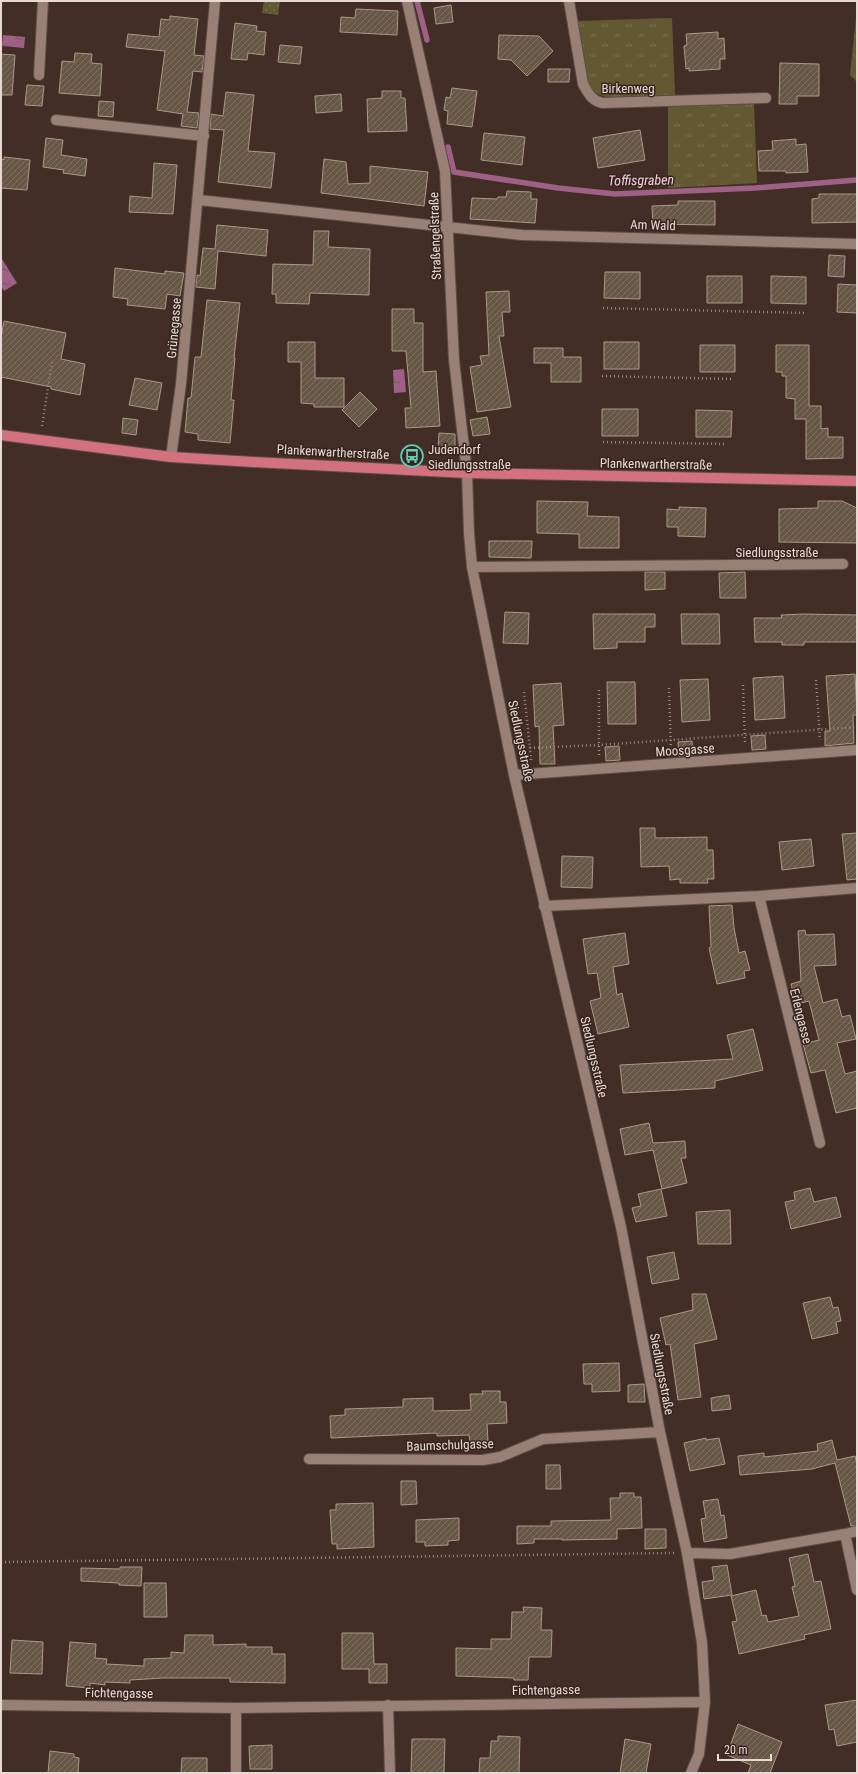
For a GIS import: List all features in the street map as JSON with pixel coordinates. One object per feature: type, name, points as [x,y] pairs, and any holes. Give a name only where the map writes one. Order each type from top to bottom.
[{"type":"main road","name":"Plankenwartherstraße","points":[[1,435],[171,457],[467,473],[857,481]]},
{"type":"street","points":[[39,75],[44,1]]},
{"type":"street","name":"Grünegasse","points":[[171,457],[181,384],[199,200],[215,1]]},
{"type":"street","name":"Straßengelstraße","points":[[407,1],[445,171],[449,228],[448,261],[454,360],[467,473]]},
{"type":"street","name":"Birkenweg","points":[[569,1],[583,84],[589,96],[596,102],[766,98]]},
{"type":"street","points":[[56,120],[204,136]]},
{"type":"street","points":[[199,200],[449,228]]},
{"type":"street","name":"Am Wald","points":[[449,228],[530,235],[857,244]]},
{"type":"street","name":"Siedlungsstraße","points":[[467,473],[472,567],[514,775],[621,1227],[660,1432],[687,1553],[702,1643],[705,1702],[699,1754],[691,1773]]},
{"type":"street","name":"Siedlungsstraße","points":[[472,567],[842,564]]},
{"type":"street","name":"Moosgasse","points":[[514,775],[857,750]]},
{"type":"street","points":[[544,906],[759,896],[857,888]]},
{"type":"street","name":"Erlengasse","points":[[759,896],[820,1143]]},
{"type":"street","name":"Baumschulgasse","points":[[309,1459],[483,1460],[500,1457],[543,1439],[660,1432]]},
{"type":"street","points":[[687,1553],[730,1554],[857,1531]]},
{"type":"street","points":[[845,1534],[857,1590]]},
{"type":"street","name":"Fichtengasse","points":[[1,1705],[236,1708],[705,1702]]},
{"type":"street","points":[[388,1705],[390,1773]]},
{"type":"street","points":[[236,1708],[236,1773]]},
{"type":"path","points":[[603,308],[806,312]]},
{"type":"path","points":[[40,440],[52,362]]},
{"type":"path","points":[[602,376],[732,379]]},
{"type":"path","points":[[603,442],[726,444]]},
{"type":"path","points":[[816,680],[821,753]]},
{"type":"path","points":[[743,685],[745,759]]},
{"type":"path","points":[[669,688],[672,764]]},
{"type":"path","points":[[599,690],[599,769]]},
{"type":"path","points":[[524,692],[532,774]]},
{"type":"path","points":[[530,748],[599,745],[857,727]]},
{"type":"path","points":[[1,1562],[687,1553]]},
{"type":"green space","points":[[264,1],[280,1],[278,15],[262,13]]},
{"type":"green space","points":[[857,8],[857,82],[850,75]]},
{"type":"green space","points":[[672,18],[675,95],[611,99],[595,93],[588,83],[577,21]]},
{"type":"green space","points":[[754,103],[757,183],[668,188],[668,106]]},
{"type":"water","points":[[3,35],[25,37],[24,48],[2,46]]},
{"type":"water","points":[[2,259],[17,283],[4,291],[1,286]]},
{"type":"water","points":[[404,369],[406,392],[394,393],[393,370]]},
{"type":"building","points":[[451,5],[453,22],[436,24],[434,8]]},
{"type":"building","points":[[356,9],[398,11],[397,35],[340,32],[341,17],[355,18]]},
{"type":"building","points":[[170,16],[198,19],[194,55],[204,56],[202,72],[193,71],[187,112],[199,113],[197,128],[181,126],[183,114],[157,110],[165,51],[126,47],[128,34],[159,37],[161,19],[170,20]]},
{"type":"building","points":[[235,23],[257,26],[256,31],[266,32],[264,55],[248,53],[247,60],[231,59]]},
{"type":"building","points":[[718,32],[718,39],[724,38],[725,59],[720,59],[720,69],[689,71],[689,68],[686,69],[684,46],[687,45],[686,34]]},
{"type":"building","points":[[499,35],[539,36],[553,51],[527,76],[511,60],[498,59]]},
{"type":"building","points":[[280,45],[302,47],[300,64],[278,62]]},
{"type":"building","points":[[75,53],[92,54],[91,63],[102,64],[100,96],[59,93],[62,61],[74,62]]},
{"type":"building","points":[[1,54],[15,55],[12,95],[1,95]]},
{"type":"building","points":[[780,63],[819,64],[819,96],[797,96],[797,104],[779,104]]},
{"type":"building","points":[[548,69],[570,69],[569,82],[548,82]]},
{"type":"building","points":[[27,85],[44,86],[42,106],[25,105]]},
{"type":"building","points":[[452,88],[477,91],[472,127],[447,124],[448,111],[444,110],[446,97],[450,98]]},
{"type":"building","points":[[382,91],[401,91],[401,98],[405,98],[407,131],[368,132],[367,99],[382,98]]},
{"type":"building","points":[[226,92],[254,95],[248,151],[275,153],[271,188],[218,182],[224,130],[210,129],[211,114],[223,116]]},
{"type":"building","points":[[341,94],[342,111],[316,113],[315,96]]},
{"type":"building","points":[[99,101],[114,102],[113,117],[98,116]]},
{"type":"building","points":[[640,130],[645,160],[598,168],[593,138]]},
{"type":"building","points":[[484,133],[525,137],[522,165],[481,160]]},
{"type":"building","points":[[46,138],[63,140],[61,155],[87,159],[85,176],[63,173],[64,170],[43,167]]},
{"type":"building","points":[[796,139],[796,145],[806,144],[808,172],[786,173],[786,171],[759,171],[758,151],[773,150],[772,141]]},
{"type":"building","points":[[4,157],[30,160],[27,190],[1,188],[1,159],[4,160]]},
{"type":"building","points":[[324,159],[346,162],[348,184],[370,183],[370,166],[428,172],[424,206],[321,193]]},
{"type":"building","points":[[154,163],[177,165],[173,214],[129,212],[130,196],[152,198]]},
{"type":"building","points":[[507,191],[531,192],[531,199],[537,199],[535,223],[470,219],[472,198],[497,199],[498,197],[506,197]]},
{"type":"building","points":[[819,194],[857,194],[857,222],[812,223],[812,199],[819,198]]},
{"type":"building","points":[[678,201],[715,201],[715,225],[653,224],[652,206],[678,205]]},
{"type":"building","points":[[217,225],[268,230],[266,256],[218,251],[215,289],[196,287],[197,275],[200,276],[203,248],[215,249]]},
{"type":"building","points":[[314,231],[329,231],[328,247],[370,249],[369,295],[310,293],[309,304],[276,303],[276,294],[272,294],[273,264],[313,265]]},
{"type":"building","points":[[829,255],[845,256],[844,277],[828,276]]},
{"type":"building","points":[[115,268],[165,274],[165,271],[184,273],[180,296],[167,294],[165,309],[127,305],[128,299],[113,297]]},
{"type":"building","points":[[605,272],[640,272],[640,299],[604,298]]},
{"type":"building","points":[[707,276],[742,276],[742,303],[707,303]]},
{"type":"building","points":[[771,276],[806,277],[806,304],[771,303]]},
{"type":"building","points":[[838,284],[857,285],[857,313],[837,312]]},
{"type":"building","points":[[509,291],[510,312],[502,312],[504,336],[499,336],[511,407],[477,412],[470,367],[482,365],[480,356],[489,355],[486,292]]},
{"type":"building","points":[[207,300],[240,303],[231,400],[234,400],[230,443],[198,440],[198,434],[185,432],[188,398],[191,398],[195,357],[201,357]]},
{"type":"building","points":[[392,309],[414,309],[414,323],[423,323],[423,372],[436,371],[440,426],[406,428],[405,408],[411,408],[406,351],[392,351]]},
{"type":"building","points":[[4,321],[66,333],[61,359],[85,364],[80,395],[51,389],[51,387],[1,377],[1,337]]},
{"type":"building","points":[[288,342],[315,342],[315,378],[344,378],[344,407],[314,407],[314,404],[301,403],[301,362],[288,362]]},
{"type":"building","points":[[604,342],[639,342],[639,369],[604,369]]},
{"type":"building","points":[[700,345],[735,345],[735,372],[700,372]]},
{"type":"building","points":[[776,345],[809,345],[809,406],[821,406],[821,429],[828,428],[828,437],[843,437],[843,458],[806,459],[806,419],[795,419],[795,399],[786,398],[786,376],[782,376],[782,372],[776,372]]},
{"type":"building","points":[[534,348],[563,348],[563,357],[581,357],[581,382],[551,382],[551,363],[534,363]]},
{"type":"building","points":[[135,378],[162,383],[157,410],[129,405]]},
{"type":"building","points":[[360,392],[377,409],[359,427],[342,410]]},
{"type":"building","points":[[602,409],[638,409],[638,436],[602,436]]},
{"type":"building","points":[[696,410],[732,411],[731,437],[696,437]]},
{"type":"building","points":[[487,417],[490,434],[473,436],[470,420]]},
{"type":"building","points":[[123,418],[138,420],[136,435],[122,433]]},
{"type":"building","points":[[439,433],[455,434],[455,451],[438,450]]},
{"type":"building","points":[[537,501],[588,502],[587,516],[619,517],[619,548],[579,548],[579,534],[537,533]]},
{"type":"building","points":[[818,501],[842,501],[857,508],[857,543],[779,542],[779,509],[818,508]]},
{"type":"building","points":[[679,507],[706,508],[705,537],[678,536],[678,527],[667,527],[667,509],[679,510]]},
{"type":"building","points":[[489,541],[532,541],[531,558],[489,557]]},
{"type":"building","points":[[645,572],[665,572],[665,589],[645,590]]},
{"type":"building","points":[[745,572],[746,598],[720,598],[719,573]]},
{"type":"building","points":[[505,612],[529,613],[528,644],[503,643]]},
{"type":"building","points":[[593,614],[655,614],[655,627],[645,627],[645,642],[617,642],[617,648],[594,649]]},
{"type":"building","points":[[681,614],[719,614],[720,644],[682,644]]},
{"type":"building","points":[[781,615],[857,615],[857,642],[804,642],[804,645],[782,645],[782,642],[755,642],[754,618],[782,618]]},
{"type":"building","points":[[855,674],[857,715],[853,715],[854,743],[825,746],[825,731],[830,731],[826,676]]},
{"type":"building","points":[[783,676],[785,718],[755,720],[753,678]]},
{"type":"building","points":[[708,679],[710,720],[682,722],[680,680]]},
{"type":"building","points":[[607,682],[635,682],[636,724],[608,724]]},
{"type":"building","points":[[561,683],[564,725],[553,726],[555,764],[540,764],[539,726],[535,727],[533,685]]},
{"type":"building","points":[[765,735],[766,749],[752,750],[751,736]]},
{"type":"building","points":[[692,741],[693,755],[679,756],[678,742]]},
{"type":"building","points":[[619,746],[620,760],[606,761],[605,747]]},
{"type":"building","points":[[640,828],[655,828],[655,837],[657,838],[707,837],[707,850],[713,850],[714,879],[707,879],[708,883],[680,883],[680,879],[670,880],[669,866],[641,867]]},
{"type":"building","points":[[857,833],[857,879],[847,880],[842,834]]},
{"type":"building","points":[[811,839],[814,866],[782,870],[779,842]]},
{"type":"building","points":[[562,856],[593,857],[592,888],[561,887]]},
{"type":"building","points":[[732,905],[734,928],[739,953],[745,951],[750,970],[744,971],[745,978],[717,984],[709,948],[711,947],[709,906]]},
{"type":"building","points":[[805,930],[806,935],[834,934],[836,965],[814,966],[823,1003],[837,999],[842,1017],[850,1015],[856,1039],[837,1043],[845,1074],[857,1071],[857,1108],[836,1113],[825,1070],[811,1073],[803,1044],[819,1040],[809,1001],[796,1004],[791,984],[801,981],[798,931]]},
{"type":"building","points":[[625,933],[629,964],[613,967],[617,995],[622,993],[629,1027],[598,1034],[590,1001],[601,998],[597,973],[588,974],[583,939]]},
{"type":"building","points":[[753,1029],[763,1070],[715,1081],[715,1088],[623,1093],[620,1065],[733,1059],[727,1035]]},
{"type":"building","points":[[649,1123],[653,1143],[685,1141],[686,1158],[681,1158],[687,1183],[662,1189],[653,1150],[625,1155],[620,1129]]},
{"type":"building","points":[[810,1188],[814,1202],[836,1197],[841,1217],[791,1229],[785,1202],[795,1200],[794,1192]]},
{"type":"building","points":[[661,1189],[667,1216],[636,1222],[632,1208],[641,1206],[638,1194]]},
{"type":"building","points":[[730,1210],[731,1244],[698,1244],[696,1212]]},
{"type":"building","points":[[674,1252],[679,1279],[652,1284],[647,1257]]},
{"type":"building","points":[[692,1294],[706,1294],[717,1339],[694,1344],[701,1397],[678,1400],[670,1344],[666,1345],[660,1318],[693,1310]]},
{"type":"building","points":[[830,1297],[833,1308],[838,1307],[841,1321],[836,1322],[838,1333],[812,1339],[803,1303]]},
{"type":"building","points":[[619,1363],[620,1391],[592,1392],[592,1384],[584,1384],[583,1364]]},
{"type":"building","points":[[644,1384],[645,1402],[628,1402],[628,1385]]},
{"type":"building","points":[[482,1391],[500,1391],[500,1402],[506,1402],[507,1423],[487,1424],[488,1441],[470,1442],[469,1435],[437,1436],[437,1433],[331,1438],[330,1416],[345,1415],[345,1409],[403,1407],[403,1399],[433,1398],[433,1411],[471,1410],[470,1394],[483,1394]]},
{"type":"building","points":[[729,1395],[731,1409],[712,1411],[711,1398]]},
{"type":"building","points":[[706,1438],[706,1440],[719,1438],[725,1464],[690,1471],[684,1443]]},
{"type":"building","points":[[832,1440],[837,1460],[855,1456],[857,1464],[857,1525],[851,1526],[835,1463],[812,1469],[740,1475],[738,1456],[764,1453],[764,1457],[818,1451],[817,1444]]},
{"type":"building","points":[[546,1465],[560,1465],[561,1489],[546,1489]]},
{"type":"building","points":[[401,1481],[416,1481],[417,1504],[401,1505]]},
{"type":"building","points":[[620,1493],[634,1493],[634,1497],[641,1497],[642,1528],[617,1529],[617,1539],[534,1539],[534,1543],[517,1544],[517,1526],[551,1526],[551,1521],[611,1520],[610,1498],[620,1498]]},
{"type":"building","points":[[718,1499],[721,1516],[724,1515],[727,1538],[704,1542],[701,1519],[706,1518],[703,1501]]},
{"type":"building","points":[[373,1503],[374,1547],[337,1549],[337,1544],[332,1544],[330,1510],[336,1510],[336,1504]]},
{"type":"building","points":[[459,1518],[459,1540],[448,1541],[448,1545],[425,1546],[425,1542],[416,1542],[416,1520]]},
{"type":"building","points":[[645,1529],[666,1529],[666,1548],[645,1549]]},
{"type":"building","points":[[808,1554],[814,1582],[821,1581],[831,1629],[804,1635],[805,1639],[739,1654],[732,1622],[737,1621],[731,1596],[756,1590],[762,1616],[766,1615],[768,1622],[799,1616],[792,1587],[795,1586],[789,1558]]},
{"type":"building","points":[[727,1565],[732,1595],[704,1599],[702,1582],[714,1580],[712,1567]]},
{"type":"building","points":[[120,1567],[142,1567],[141,1586],[81,1581],[81,1568],[120,1569]]},
{"type":"building","points":[[144,1583],[166,1583],[167,1617],[144,1617]]},
{"type":"building","points":[[523,1607],[542,1608],[541,1630],[552,1630],[551,1657],[529,1657],[528,1680],[514,1680],[514,1678],[456,1676],[456,1648],[491,1649],[491,1639],[511,1639],[512,1612],[524,1612]]},
{"type":"building","points":[[342,1633],[373,1633],[374,1664],[387,1664],[387,1683],[369,1683],[369,1669],[342,1669]]},
{"type":"building","points":[[185,1635],[213,1635],[213,1645],[246,1644],[246,1647],[272,1647],[272,1654],[285,1654],[285,1683],[230,1682],[230,1678],[163,1678],[130,1680],[130,1683],[105,1682],[105,1685],[90,1683],[90,1688],[66,1686],[70,1642],[96,1644],[95,1658],[107,1659],[106,1664],[144,1666],[144,1659],[171,1658],[171,1652],[184,1653]]},
{"type":"building","points":[[12,1640],[43,1642],[42,1674],[10,1673]]},
{"type":"building","points":[[857,1700],[857,1742],[837,1746],[834,1729],[829,1730],[825,1705]]},
{"type":"building","points":[[738,1724],[782,1742],[770,1773],[748,1773],[751,1765],[727,1755]]},
{"type":"building","points":[[498,1736],[520,1737],[519,1773],[479,1773],[480,1758],[490,1758],[491,1741],[498,1741]]},
{"type":"building","points":[[412,1739],[445,1739],[444,1773],[411,1773]]},
{"type":"building","points":[[625,1739],[651,1744],[646,1773],[620,1773]]},
{"type":"building","points":[[272,1745],[272,1769],[250,1769],[249,1746]]},
{"type":"building","points":[[50,1751],[74,1754],[74,1757],[79,1758],[78,1773],[48,1773]]},
{"type":"building","points":[[182,1758],[207,1758],[207,1773],[181,1773]]},
{"type":"waterway","name":"Toffisgraben","points":[[417,1],[427,40]]},
{"type":"waterway","name":"Toffisgraben","points":[[448,147],[454,172],[558,188],[615,194],[755,188],[857,180]]},
{"type":"place","name":"Judendorf Siedlungsstraße","points":[[412,456]]}]
